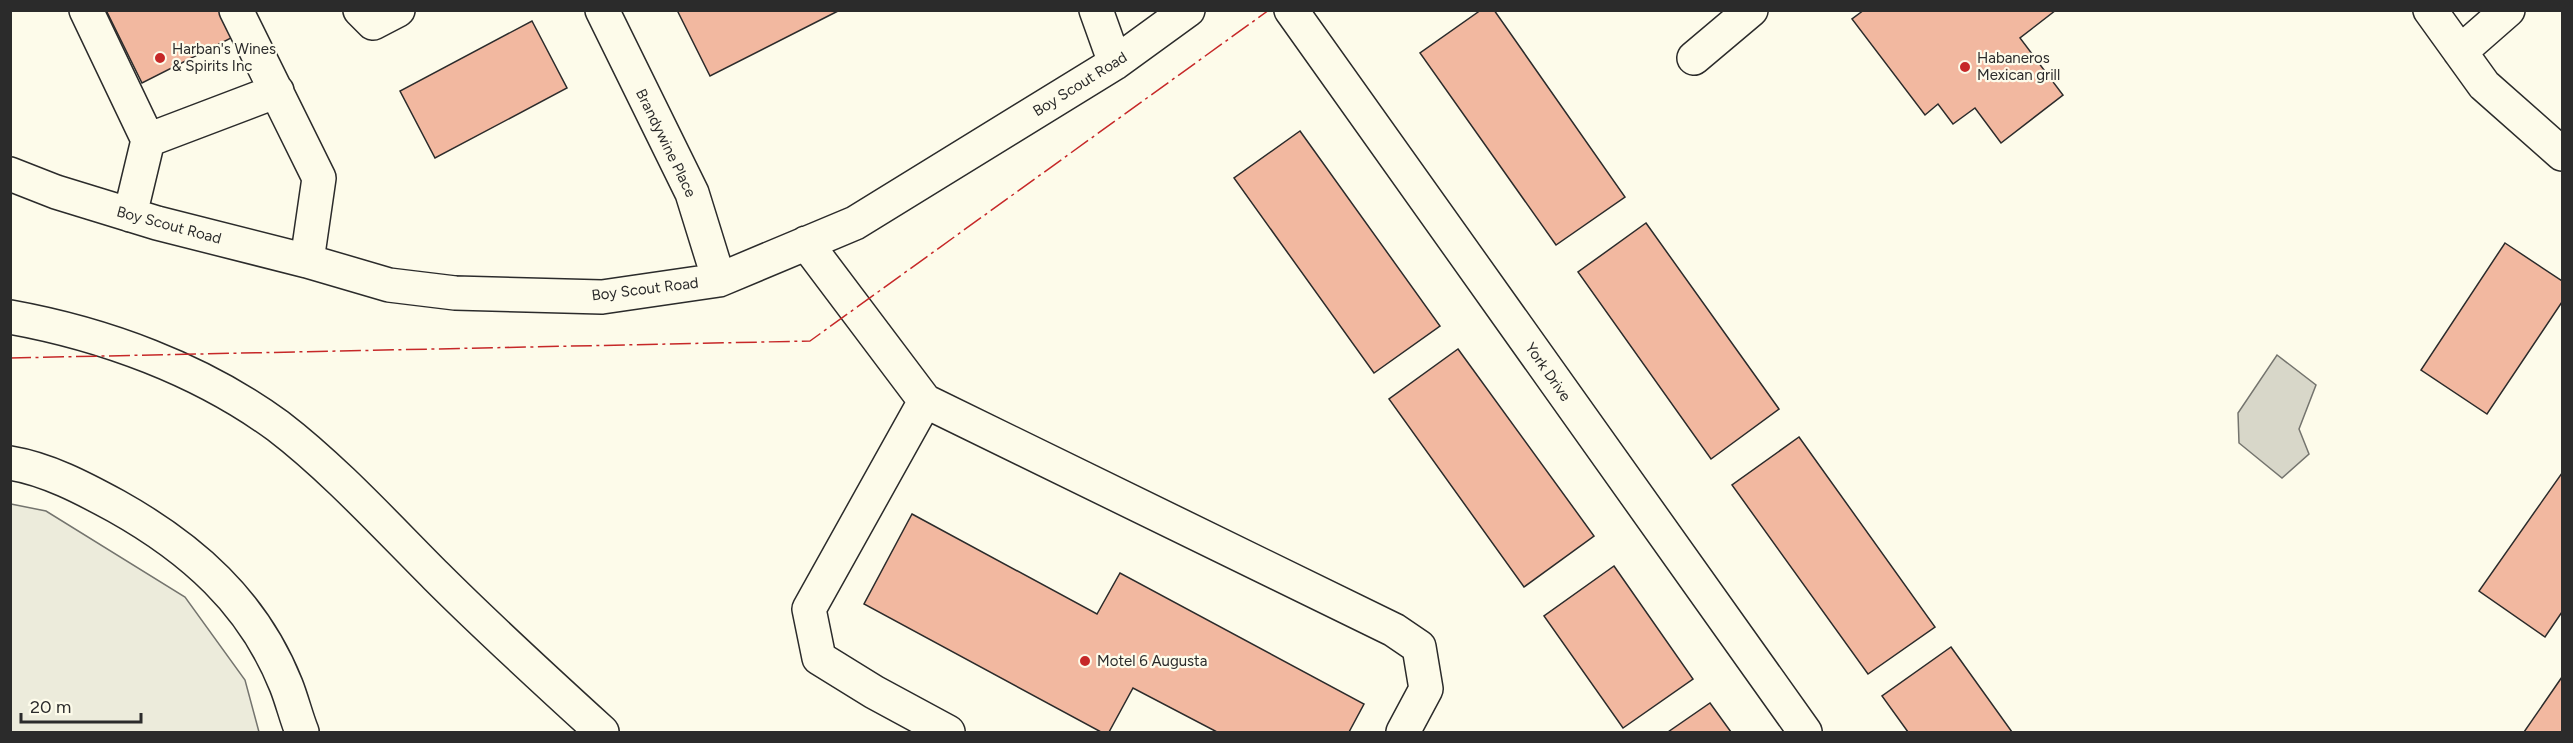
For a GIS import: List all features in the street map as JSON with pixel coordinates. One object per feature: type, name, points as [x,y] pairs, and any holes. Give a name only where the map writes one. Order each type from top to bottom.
[{"type":"main road","points":[[86,10],[148,140],[130,215]]},
{"type":"main road","points":[[236,10],[319,178],[307,261]]},
{"type":"main road","points":[[360,10],[374,23],[398,10]]},
{"type":"main road","name":"Brandywine Place","points":[[602,10],[692,193],[719,280]]},
{"type":"main road","points":[[1096,10],[1115,63]]},
{"type":"main road","name":"Boy Scout Road","points":[[10,174],[56,192],[130,215],[389,285],[455,293],[602,297],[719,280],[855,223],[1115,63],[1188,10]]},
{"type":"main road","name":"York Drive","points":[[1291,10],[1805,732]]},
{"type":"main road","points":[[1694,58],[1751,10]]},
{"type":"main road","points":[[2430,10],[2484,85],[2562,154]]},
{"type":"main road","points":[[2460,52],[2508,10]]},
{"type":"main road","points":[[148,140],[277,91]]},
{"type":"main road","points":[[806,243],[924,401],[1394,630],[1419,647],[1426,689],[1403,732]]},
{"type":"main road","points":[[10,317],[50,324],[123,346],[188,374],[239,401],[278,427],[350,490],[496,635],[602,732]]},
{"type":"main road","points":[[924,401],[809,609],[819,658],[874,692],[948,732]]},
{"type":"main road","points":[[10,463],[28,466],[88,490],[137,518],[191,554],[230,593],[257,630],[285,683],[302,732]]},
{"type":"shaded area","points":[[2277,355],[2316,385],[2299,429],[2309,454],[2282,478],[2239,443],[2238,413]]},
{"type":"shaded area","points":[[11,504],[46,511],[185,597],[245,680],[259,732],[11,732]]},
{"type":"building","name":"Harban's Wines & Spirits Inc","points":[[106,10],[227,10],[239,34],[142,83]]},
{"type":"building","points":[[677,10],[840,10],[710,76]]},
{"type":"building","points":[[1481,10],[1494,10],[1625,197],[1556,245],[1420,53]]},
{"type":"building","name":"Habaneros Mexican grill","points":[[1864,10],[2056,10],[2020,38],[2063,95],[2001,143],[1975,108],[1953,124],[1938,104],[1925,115],[1852,19]]},
{"type":"building","points":[[532,21],[567,88],[435,158],[400,91]]},
{"type":"building","points":[[1300,131],[1440,326],[1374,373],[1234,178]]},
{"type":"building","points":[[1646,223],[1779,409],[1711,459],[1578,272]]},
{"type":"building","points":[[2505,243],[2562,281],[2562,302],[2487,414],[2421,370]]},
{"type":"building","points":[[1458,349],[1594,536],[1524,587],[1389,399]]},
{"type":"building","points":[[1799,437],[1935,627],[1868,674],[1732,485]]},
{"type":"building","points":[[2562,473],[2562,612],[2545,637],[2479,591]]},
{"type":"building","points":[[912,514],[1097,614],[1120,573],[1364,704],[1349,732],[1217,732],[1133,688],[1109,732],[1101,732],[864,604]]},
{"type":"building","points":[[1614,566],[1693,679],[1623,728],[1544,616]]},
{"type":"building","points":[[1951,647],[2012,732],[1908,732],[1882,696]]},
{"type":"building","points":[[2562,677],[2562,732],[2524,732]]},
{"type":"building","points":[[1710,703],[1731,732],[1668,732]]},
{"type":"power","points":[[10,358],[810,341],[1269,10]]},
{"type":"place","name":"Harban's Wines & Spirits Inc","points":[[160,58]]},
{"type":"place","name":"Habaneros Mexican grill","points":[[1965,67]]},
{"type":"place","name":"Motel 6 Augusta","points":[[1085,661]]}]
